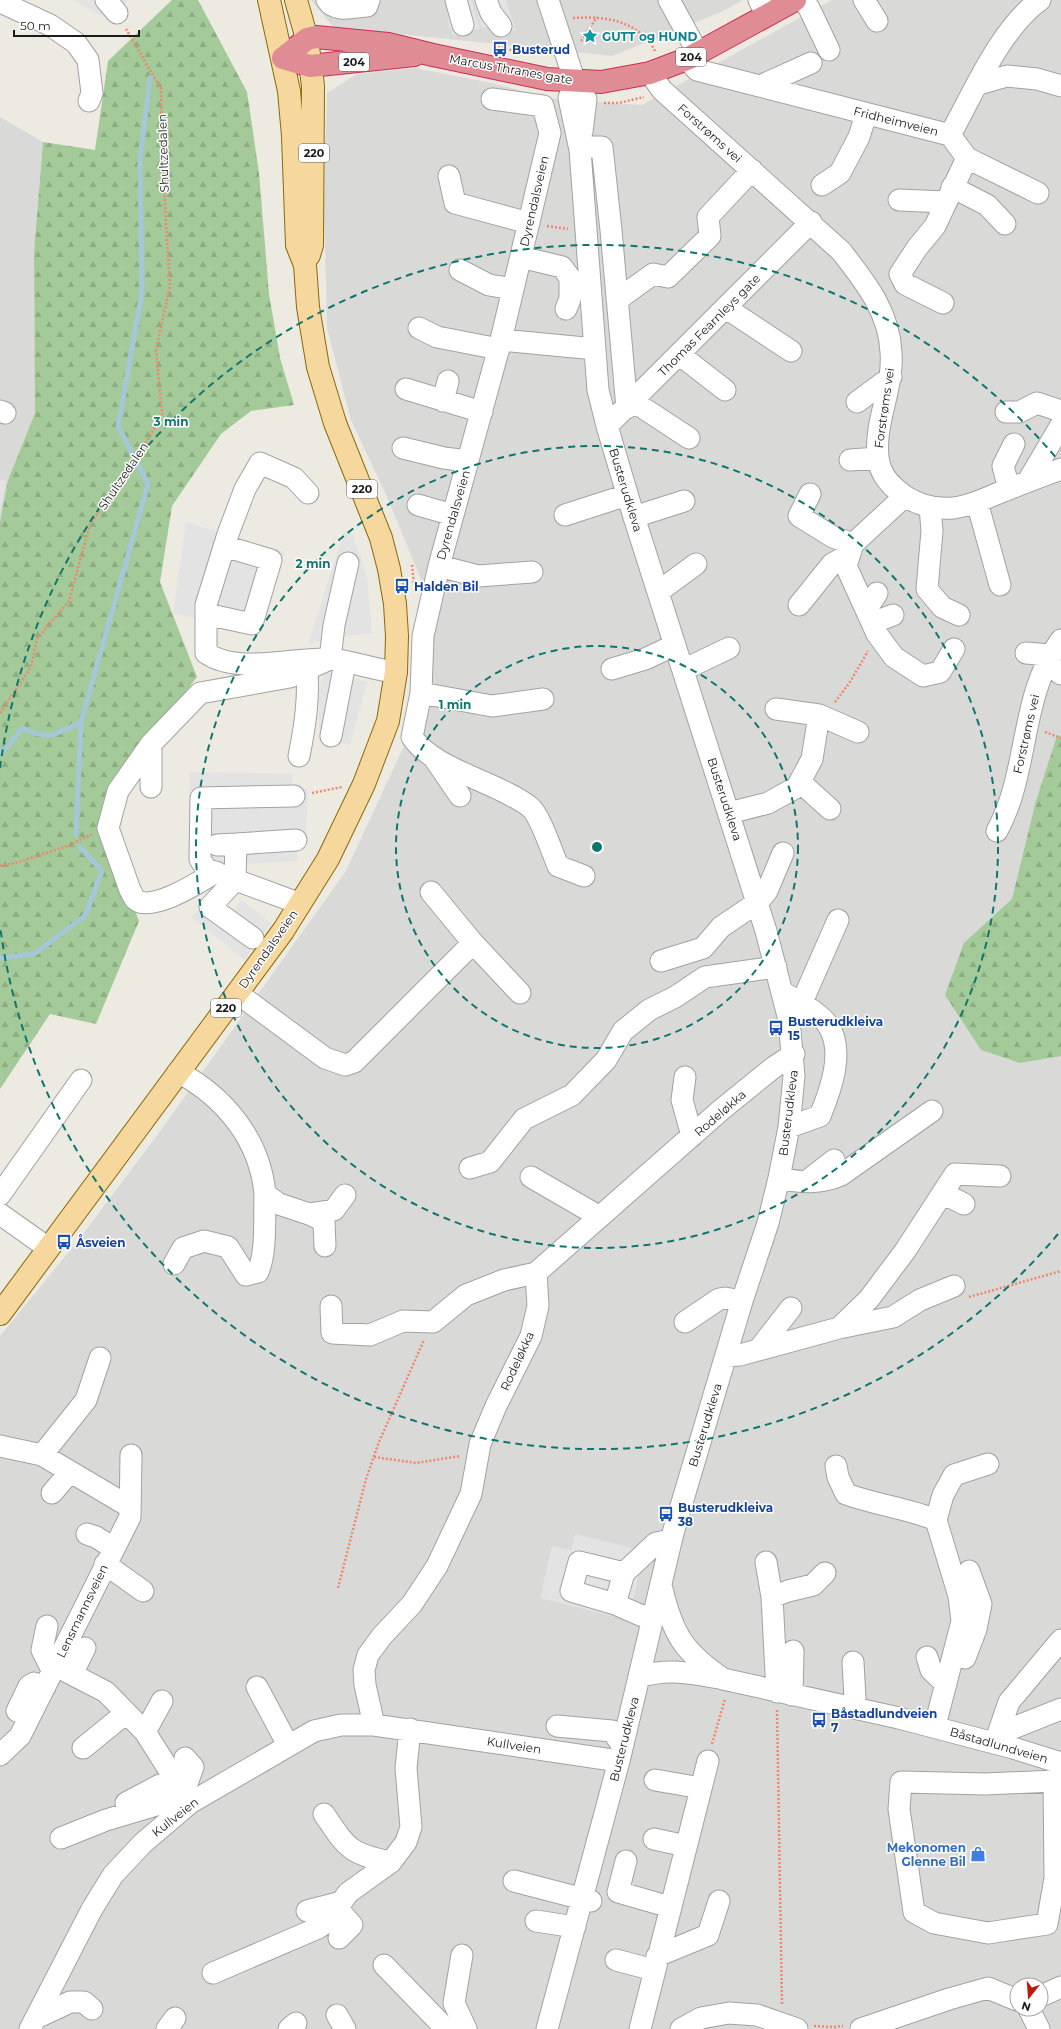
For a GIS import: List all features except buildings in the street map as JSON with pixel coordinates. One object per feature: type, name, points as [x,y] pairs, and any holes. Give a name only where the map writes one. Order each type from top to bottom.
[{"type":"highway","name":"Marcus Thranes gate","points":[[307,39],[316,37],[388,44],[425,54],[547,79],[575,82],[601,82],[652,60],[693,56],[763,7],[795,0]]},
{"type":"highway","points":[[283,58],[307,39]]},
{"type":"highway","name":"Marcus Thranes gate","points":[[283,58],[310,66],[425,54]]},
{"type":"main road","name":"220","points":[[269,0],[283,58],[289,91],[293,136],[298,245],[305,265],[308,307],[320,374],[335,423],[381,538],[390,569],[395,604],[397,636],[396,672]]},
{"type":"main road","name":"220","points":[[296,0],[307,39],[313,86],[314,123],[312,245],[305,265]]},
{"type":"main road","name":"Dyrendalsveien","points":[[0,1314],[283,931],[328,859],[364,784],[388,721],[396,672]]},
{"type":"street","points":[[327,0],[330,4],[337,8],[367,6],[370,0]]},
{"type":"street","points":[[456,0],[463,25]]},
{"type":"street","points":[[486,0],[498,35]]},
{"type":"street","name":"Busterudkleva","points":[[547,2029],[575,1927],[587,1900],[620,1753],[671,1540],[742,1301],[768,1223],[789,1127],[794,1076],[794,1054],[789,1020],[793,998],[776,967],[758,902],[627,495],[598,390],[580,147],[586,99],[575,82],[548,0]]},
{"type":"street","points":[[669,0],[693,56]]},
{"type":"street","points":[[803,0],[809,8],[829,50]]},
{"type":"street","points":[[864,0],[877,21]]},
{"type":"street","name":"Fridheimveien","points":[[693,56],[698,70],[950,135],[1003,38],[1029,8],[1040,0]]},
{"type":"street","points":[[4,5],[50,25],[76,43],[88,60],[92,93],[89,101]]},
{"type":"street","name":"Forstrøms vei","points":[[652,60],[662,90],[811,222],[841,251],[864,280],[881,307],[892,352],[891,377],[878,441],[878,458],[884,476],[904,497],[930,507],[952,508],[977,502],[1061,469]]},
{"type":"street","points":[[760,86],[811,63]]},
{"type":"street","points":[[979,84],[1007,76],[1037,79],[1061,86]]},
{"type":"street","name":"Dyrendalsveien","points":[[492,99],[543,106],[550,133],[500,344],[439,566],[423,636],[421,693],[412,737],[418,746],[502,790],[531,808],[540,823],[558,866],[584,876]]},
{"type":"street","points":[[822,185],[840,173],[859,137],[866,114]]},
{"type":"street","points":[[950,135],[967,158],[1038,193]]},
{"type":"street","points":[[580,147],[602,147],[617,300],[630,405],[689,438]]},
{"type":"street","points":[[943,303],[905,284],[900,274],[917,248],[935,226],[967,158]]},
{"type":"street","points":[[617,300],[653,274],[668,277],[710,236],[708,217],[752,170]]},
{"type":"street","points":[[449,176],[455,204],[529,223]]},
{"type":"street","points":[[899,200],[949,195],[987,205],[1005,224]]},
{"type":"street","name":"Thomas Fearnleys gate","points":[[607,426],[680,355],[811,222]]},
{"type":"street","points":[[521,257],[562,267],[570,278],[570,299],[566,309]]},
{"type":"street","points":[[460,270],[489,285],[513,289]]},
{"type":"street","points":[[726,308],[791,352]]},
{"type":"street","points":[[419,328],[437,337],[500,344],[595,349]]},
{"type":"street","points":[[680,355],[725,390]]},
{"type":"street","points":[[857,402],[891,377]]},
{"type":"street","points":[[443,401],[448,381]]},
{"type":"street","points":[[406,389],[482,412]]},
{"type":"street","points":[[1006,412],[1019,412],[1037,403],[1061,411]]},
{"type":"street","points":[[1028,481],[1061,425]]},
{"type":"street","points":[[1009,489],[1003,466],[1014,444]]},
{"type":"street","points":[[403,448],[444,458],[468,461]]},
{"type":"street","points":[[850,460],[878,458]]},
{"type":"street","points":[[308,493],[294,478],[260,463],[245,490],[224,546],[206,605],[206,653],[214,658],[239,663],[338,661],[377,670],[396,672]]},
{"type":"street","points":[[810,494],[799,516],[851,549]]},
{"type":"street","points":[[565,515],[627,495]]},
{"type":"street","points":[[799,605],[832,564],[851,549],[904,497]]},
{"type":"street","points":[[634,517],[684,501]]},
{"type":"street","points":[[977,502],[1000,585]]},
{"type":"street","points":[[418,505],[453,515]]},
{"type":"street","points":[[930,507],[932,531],[927,589],[942,607],[959,615]]},
{"type":"street","points":[[206,614],[252,624],[271,560],[224,546]]},
{"type":"street","points":[[851,549],[846,566],[872,622],[894,657],[923,676],[940,672],[954,649]]},
{"type":"street","points":[[330,736],[338,661],[334,625],[348,563]]},
{"type":"street","points":[[658,592],[696,564]]},
{"type":"street","points":[[439,566],[478,576],[532,572]]},
{"type":"street","points":[[872,622],[877,593]]},
{"type":"street","points":[[872,622],[893,615]]},
{"type":"street","points":[[612,669],[645,659],[675,645]]},
{"type":"street","points":[[683,670],[729,648]]},
{"type":"street","points":[[1026,653],[1054,658]]},
{"type":"street","name":"Forstrøms vei","points":[[997,830],[1009,808],[1014,792],[1032,702],[1054,658]]},
{"type":"street","points":[[216,872],[170,898],[144,903],[135,899],[130,890],[108,828],[118,791],[151,744],[200,693],[290,677],[307,669],[338,661]]},
{"type":"street","points":[[299,756],[307,717],[307,669]]},
{"type":"street","points":[[421,693],[492,706],[543,699]]},
{"type":"street","points":[[776,709],[822,717],[858,732]]},
{"type":"street","points":[[729,813],[768,803],[797,787],[812,759],[822,717]]},
{"type":"street","points":[[151,744],[151,787]]},
{"type":"street","points":[[432,754],[460,796]]},
{"type":"street","points":[[800,782],[830,809]]},
{"type":"street","points":[[294,796],[201,798],[200,859],[206,869],[290,900],[299,905]]},
{"type":"street","points":[[235,880],[226,844],[296,840]]},
{"type":"street","points":[[660,962],[703,948],[721,927],[758,902],[767,891],[783,853]]},
{"type":"street","points":[[235,880],[210,907],[253,938]]},
{"type":"street","points":[[431,892],[474,944],[520,993]]},
{"type":"street","points":[[789,1127],[820,1116],[828,1095],[837,1049],[828,1024],[793,998],[838,920]]},
{"type":"street","points":[[237,993],[325,1058],[345,1065],[354,1062],[474,944]]},
{"type":"street","points":[[470,1168],[490,1162],[524,1119],[572,1095],[606,1060],[623,1031],[649,1010],[675,997],[705,977],[776,967]]},
{"type":"street","name":"Rodeløkka","points":[[374,1725],[365,1685],[364,1670],[368,1655],[382,1636],[412,1604],[437,1566],[471,1494],[480,1444],[496,1406],[531,1336],[538,1306],[536,1273],[692,1136],[774,1067],[794,1054]]},
{"type":"street","points":[[174,1264],[183,1248],[204,1241],[228,1247],[246,1275],[258,1272],[261,1265],[263,1250],[265,1194],[263,1175],[256,1153],[232,1113],[205,1089],[178,1072]]},
{"type":"street","points":[[685,1077],[682,1100],[692,1136]]},
{"type":"street","points":[[0,1195],[81,1080]]},
{"type":"street","points":[[779,1178],[807,1182],[829,1180],[841,1174],[932,1111]]},
{"type":"street","points":[[807,1182],[834,1160]]},
{"type":"street","points":[[839,1328],[870,1300],[905,1251],[954,1174],[1000,1176]]},
{"type":"street","points":[[531,1177],[600,1217]]},
{"type":"street","points":[[265,1194],[279,1204],[309,1214],[324,1221],[325,1246]]},
{"type":"street","points":[[309,1214],[334,1210],[345,1195]]},
{"type":"street","points":[[940,1198],[948,1196],[964,1204]]},
{"type":"street","points":[[0,1214],[48,1248]]},
{"type":"street","points":[[905,1251],[903,1227],[911,1215]]},
{"type":"street","points":[[331,1306],[332,1333],[370,1335],[403,1321],[434,1322],[466,1295],[504,1280],[536,1273]]},
{"type":"street","points":[[726,1356],[839,1328],[893,1318],[920,1300],[959,1292]]},
{"type":"street","points":[[685,1322],[719,1299],[725,1298],[742,1301]]},
{"type":"street","points":[[759,1349],[792,1308]]},
{"type":"street","points":[[42,1455],[86,1400],[100,1358]]},
{"type":"street","points":[[0,1446],[42,1455],[130,1507]]},
{"type":"street","name":"Lensmannsveien","points":[[0,1755],[20,1736],[57,1675],[109,1556],[130,1517],[131,1455]]},
{"type":"street","points":[[933,1727],[962,1621],[959,1596],[936,1520],[944,1495],[954,1475],[988,1464]]},
{"type":"street","points":[[836,1466],[838,1477],[846,1494],[867,1501],[899,1507],[936,1520]]},
{"type":"street","points":[[52,1492],[70,1472]]},
{"type":"street","points":[[87,1534],[96,1537],[109,1556],[144,1591]]},
{"type":"street","points":[[615,1604],[624,1573],[656,1543],[671,1540]]},
{"type":"street","points":[[624,1573],[579,1562],[571,1591],[615,1604],[640,1615],[653,1618]]},
{"type":"street","points":[[766,1562],[772,1597],[782,1699]]},
{"type":"street","points":[[940,1704],[961,1671],[981,1604],[969,1571]]},
{"type":"street","points":[[772,1597],[812,1585],[825,1573]]},
{"type":"street","name":"Båstadlundveien","points":[[661,1584],[669,1617],[679,1637],[724,1688],[782,1699],[851,1708],[933,1727],[996,1738],[1059,1774]]},
{"type":"street","points":[[47,1626],[42,1650],[57,1675],[106,1692],[145,1732],[187,1797]]},
{"type":"street","points":[[996,1738],[1009,1702],[1061,1640]]},
{"type":"street","points":[[17,1711],[29,1686],[57,1675],[85,1648]]},
{"type":"street","points":[[782,1699],[793,1651]]},
{"type":"street","points":[[927,1657],[931,1670],[946,1684]]},
{"type":"street","points":[[851,1708],[855,1698],[853,1662]]},
{"type":"street","points":[[639,1677],[655,1672],[676,1671],[724,1688]]},
{"type":"street","points":[[257,1687],[288,1745]]},
{"type":"street","points":[[145,1732],[162,1701]]},
{"type":"street","points":[[996,1738],[1061,1710]]},
{"type":"street","points":[[83,1748],[126,1712]]},
{"type":"street","name":"Kullveien","points":[[33,2024],[92,1909],[113,1875],[187,1797],[314,1731],[341,1725],[374,1725],[620,1753]]},
{"type":"street","points":[[556,1726],[612,1731],[620,1753]]},
{"type":"street","points":[[213,1973],[318,1928],[357,1885],[391,1862],[406,1842],[411,1827],[406,1768],[410,1729]]},
{"type":"street","points":[[185,1758],[193,1767],[187,1797]]},
{"type":"street","points":[[640,2029],[655,1963],[708,1761]]},
{"type":"street","points":[[1059,1774],[1055,1878],[1047,1924],[988,1933],[934,1923],[914,1912],[899,1809],[901,1782],[986,1784],[1059,1774]]},
{"type":"street","points":[[655,1780],[701,1788]]},
{"type":"street","points":[[126,1803],[160,1785],[187,1797]]},
{"type":"street","points":[[61,1838],[106,1820],[187,1797]]},
{"type":"street","points":[[324,1814],[346,1845],[354,1852],[391,1862]]},
{"type":"street","points":[[654,1839],[686,1846]]},
{"type":"street","points":[[626,1861],[618,1892],[670,1907]]},
{"type":"street","points":[[514,1881],[587,1900]]},
{"type":"street","points":[[616,1960],[655,1963],[708,1935],[719,1901]]},
{"type":"street","points":[[306,1911],[335,1911],[352,1925],[339,1938]]},
{"type":"street","points":[[536,1921],[575,1927]]},
{"type":"street","points":[[462,1955],[454,2003],[466,2029]]},
{"type":"street","points":[[384,1965],[446,2029]]},
{"type":"street","points":[[1049,1992],[1061,1987]]},
{"type":"street","points":[[854,2027],[988,1988],[1009,1997]]},
{"type":"street","points":[[33,2024],[70,2002],[84,2002],[92,2009]]},
{"type":"street","points":[[682,2029],[701,2018],[729,2013],[758,2015],[795,2026]]},
{"type":"street","points":[[1033,2017],[1039,2029]]},
{"type":"path","name":"Shultzedalen","points":[[0,713],[30,668],[37,639],[69,601],[90,524],[138,457],[162,414],[156,350],[170,286],[162,158],[161,89],[112,7]]},
{"type":"path","points":[[566,19],[597,17],[619,22],[638,30],[650,42],[652,60]]},
{"type":"path","points":[[580,43],[597,17]]},
{"type":"path","points":[[498,35],[516,52]]},
{"type":"path","points":[[652,60],[662,50]]},
{"type":"path","points":[[529,223],[586,232]]},
{"type":"path","points":[[822,717],[831,707],[860,666],[872,622]]},
{"type":"path","points":[[294,796],[345,786]]},
{"type":"path","points":[[0,866],[19,862],[70,845],[83,838]]},
{"type":"path","points":[[959,1292],[1061,1271]]},
{"type":"path","points":[[338,1588],[366,1479],[374,1456],[412,1366],[434,1322]]},
{"type":"path","points":[[374,1456],[416,1463],[446,1457],[478,1455]]},
{"type":"path","points":[[708,1761],[724,1688]]},
{"type":"path","points":[[782,1699],[795,2026],[833,2028],[854,2027]]},
{"type":"shaded area","points":[[72,0],[128,0],[111,21]]},
{"type":"shaded area","points":[[311,0],[743,0],[721,12],[612,56],[333,27]]},
{"type":"shaded area","points":[[446,0],[471,0],[480,29],[454,35],[449,27]]},
{"type":"shaded area","points":[[473,0],[506,0],[516,30],[497,36],[494,25],[482,28]]},
{"type":"shaded area","points":[[832,0],[1061,0],[1061,2029],[0,2029],[0,1336],[80,1238],[161,1130],[346,871],[422,707],[435,613],[387,497],[351,420],[327,328],[324,206],[327,93],[357,74],[415,68],[487,82],[554,99],[642,105]]},
{"type":"shaded area","points":[[0,117],[43,142],[34,252],[35,413],[8,480],[0,522]]},
{"type":"shaded area","points":[[0,479],[6,481],[0,511]]},
{"type":"shaded area","points":[[186,522],[285,552],[258,635],[173,613]]},
{"type":"shaded area","points":[[344,532],[353,534],[367,578],[372,634],[352,635],[308,644]]},
{"type":"shaded area","points":[[324,672],[367,682],[350,745],[319,739],[319,691]]},
{"type":"shaded area","points":[[189,772],[293,774],[292,788],[308,789],[305,847],[297,849],[298,861],[195,867]]},
{"type":"shaded area","points":[[210,900],[232,913],[241,900],[271,923],[245,960],[191,917]]},
{"type":"shaded area","points":[[575,1534],[645,1551],[628,1620],[540,1598],[552,1546],[571,1550]]},
{"type":"green space","points":[[172,0],[198,0],[247,92],[259,173],[269,294],[280,358],[294,405],[251,411],[221,434],[172,506],[160,582],[197,677],[103,801],[109,845],[139,921],[96,1024],[50,1014],[0,1089],[0,522],[8,480],[35,413],[34,252],[43,142],[95,150],[108,61]]},
{"type":"green space","points":[[1057,736],[1061,736],[1061,1056],[1020,1063],[981,1050],[945,995],[964,943],[1012,899],[1036,801]]},
{"type":"waterway","points":[[76,835],[81,722],[148,484],[118,426],[142,293],[140,159],[150,78]]},
{"type":"waterway","points":[[0,753],[8,746],[22,728],[40,734],[52,735],[81,722]]},
{"type":"waterway","points":[[0,958],[34,954],[85,916],[102,871],[80,847]]},
{"type":"place","name":"GUTT og HUND","points":[[590,36]]},
{"type":"place","name":"Busterud","points":[[500,49]]},
{"type":"place","name":"Halden Bil","points":[[402,586]]},
{"type":"place","name":"Busterudkleiva 15","points":[[776,1028]]},
{"type":"place","name":"Åsveien","points":[[64,1242]]},
{"type":"place","name":"Busterudkleiva 38","points":[[666,1514]]},
{"type":"place","name":"Båstadlundveien 7","points":[[819,1720]]},
{"type":"place","name":"Mekonomen Glenne Bil","points":[[978,1854]]}]
